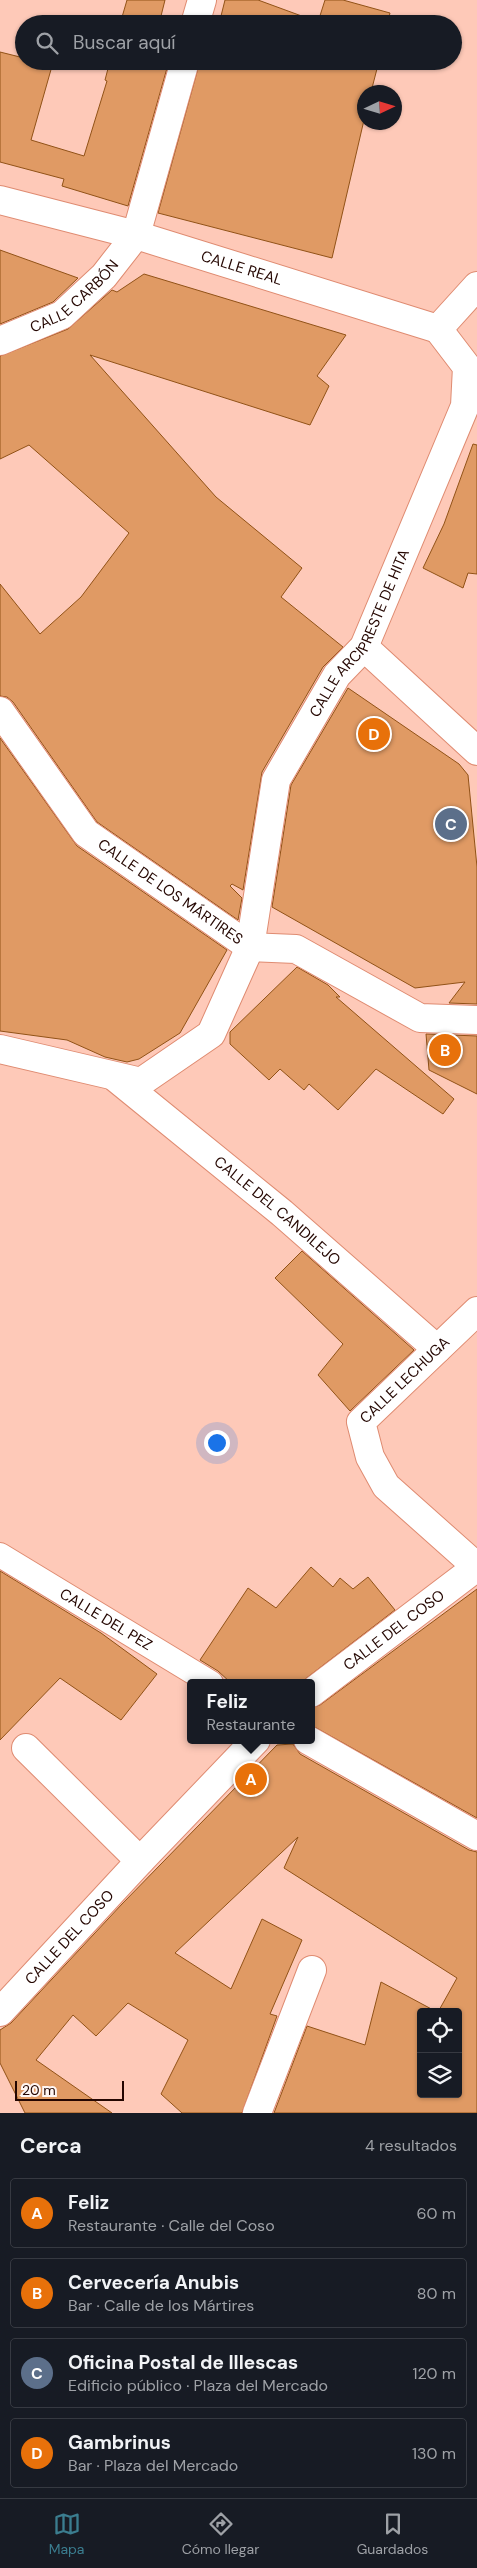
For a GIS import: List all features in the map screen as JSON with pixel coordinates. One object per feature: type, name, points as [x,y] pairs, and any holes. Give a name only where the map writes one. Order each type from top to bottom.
[{"type":"street","points":[[198,15],[202,0]]},
{"type":"street","points":[[136,235],[182,70]]},
{"type":"street","name":"CALLE REAL","points":[[0,200],[136,235],[438,329],[477,350]]},
{"type":"street","name":"CALLE CARBÓN","points":[[0,341],[62,315],[104,276],[136,235]]},
{"type":"street","points":[[438,329],[477,286]]},
{"type":"street","name":"CALLE ARCIPRESTE DE HITA","points":[[0,1049],[141,1082],[211,1034],[250,947],[276,780],[337,675],[364,647],[465,406],[467,367],[438,329]]},
{"type":"street","points":[[364,647],[477,751]]},
{"type":"street","name":"CALLE DE LOS MÁRTIRES","points":[[0,710],[86,833],[250,947],[296,949],[420,1018],[477,1020]]},
{"type":"street","name":"CALLE DEL CANDILEJO","points":[[113,1075],[282,1213],[437,1350]]},
{"type":"street","name":"CALLE LECHUGA","points":[[477,1311],[361,1422],[370,1457],[386,1486],[477,1567]]},
{"type":"street","name":"CALLE DEL PEZ","points":[[0,1555],[203,1679]]},
{"type":"street","name":"CALLE DEL COSO","points":[[315,1690],[477,1567]]},
{"type":"street","name":"CALLE DEL COSO","points":[[0,2012],[140,1861],[252,1744]]},
{"type":"street","points":[[315,1744],[477,1836]]},
{"type":"street","points":[[26,1748],[140,1861]]},
{"type":"street","points":[[257,2113],[312,1970]]},
{"type":"building","points":[[127,0],[165,0],[161,15],[123,15]]},
{"type":"building","points":[[225,0],[258,0],[299,15],[221,15]]},
{"type":"building","points":[[325,0],[343,0],[390,13],[389,15],[320,15]]},
{"type":"building","points":[[0,52],[15,56],[15,70],[51,70],[31,140],[84,156],[107,81],[105,80],[108,70],[166,70],[128,206],[62,186],[64,179],[0,162]]},
{"type":"building","points":[[198,70],[377,70],[373,85],[357,85],[357,130],[362,130],[332,258],[158,213]]},
{"type":"building","points":[[0,250],[78,278],[53,302],[0,324]]},
{"type":"building","points":[[144,274],[346,335],[317,376],[329,386],[310,425],[90,355],[216,497],[302,568],[281,597],[343,647],[323,667],[262,772],[243,890],[232,884],[230,886],[242,898],[238,920],[97,822],[13,702],[7,697],[0,696],[0,584],[40,634],[81,597],[129,533],[29,445],[0,459],[0,356],[68,329],[112,290],[117,292]]},
{"type":"building","points":[[473,444],[477,445],[477,574],[468,573],[463,588],[423,568],[444,524]]},
{"type":"building","points":[[348,688],[459,764],[468,775],[477,867],[477,1004],[449,1003],[465,982],[415,988],[272,907],[291,785]]},
{"type":"building","points":[[0,738],[77,846],[227,950],[180,1033],[139,1059],[127,1062],[105,1057],[67,1040],[0,1031]]},
{"type":"building","points":[[297,967],[328,985],[340,997],[336,997],[454,1099],[443,1114],[376,1069],[338,1110],[309,1084],[304,1090],[280,1069],[269,1080],[230,1044],[230,1032]]},
{"type":"building","points":[[426,1034],[477,1036],[477,1094],[429,1070]]},
{"type":"building","points":[[302,1251],[414,1350],[350,1411],[318,1375],[343,1344],[275,1278]]},
{"type":"building","points":[[311,1567],[333,1587],[340,1578],[353,1589],[368,1577],[395,1610],[305,1679],[227,1679],[200,1660],[248,1588],[276,1608]]},
{"type":"building","points":[[0,1571],[101,1633],[157,1674],[121,1720],[60,1678],[0,1740]]},
{"type":"building","points":[[477,1589],[477,1818],[315,1727],[315,1707],[320,1705]]},
{"type":"building","points":[[293,1744],[300,1754],[469,1850],[477,1852],[477,2113],[274,2113],[307,2026],[365,2045],[381,1982],[430,2008],[417,2008],[417,2098],[462,2098],[462,2008],[440,2008],[457,1978],[284,1868],[298,1837],[175,1953],[231,1989],[262,1919],[302,1940],[270,2014],[277,2016],[242,2113],[182,2113],[161,2094],[188,2040],[128,2003],[96,2036],[73,2015],[36,2060],[112,2113],[25,2113],[0,2063],[0,2030],[11,2023],[122,1904],[277,1745]]},
{"type":"place","name":"Gambrinus","points":[[374,734]]},
{"type":"place","name":"Oficina Postal de Illescas","points":[[451,824]]},
{"type":"place","name":"Cervecería Anubis","points":[[445,1050]]},
{"type":"place","name":"Feliz","points":[[251,1779]]}]
